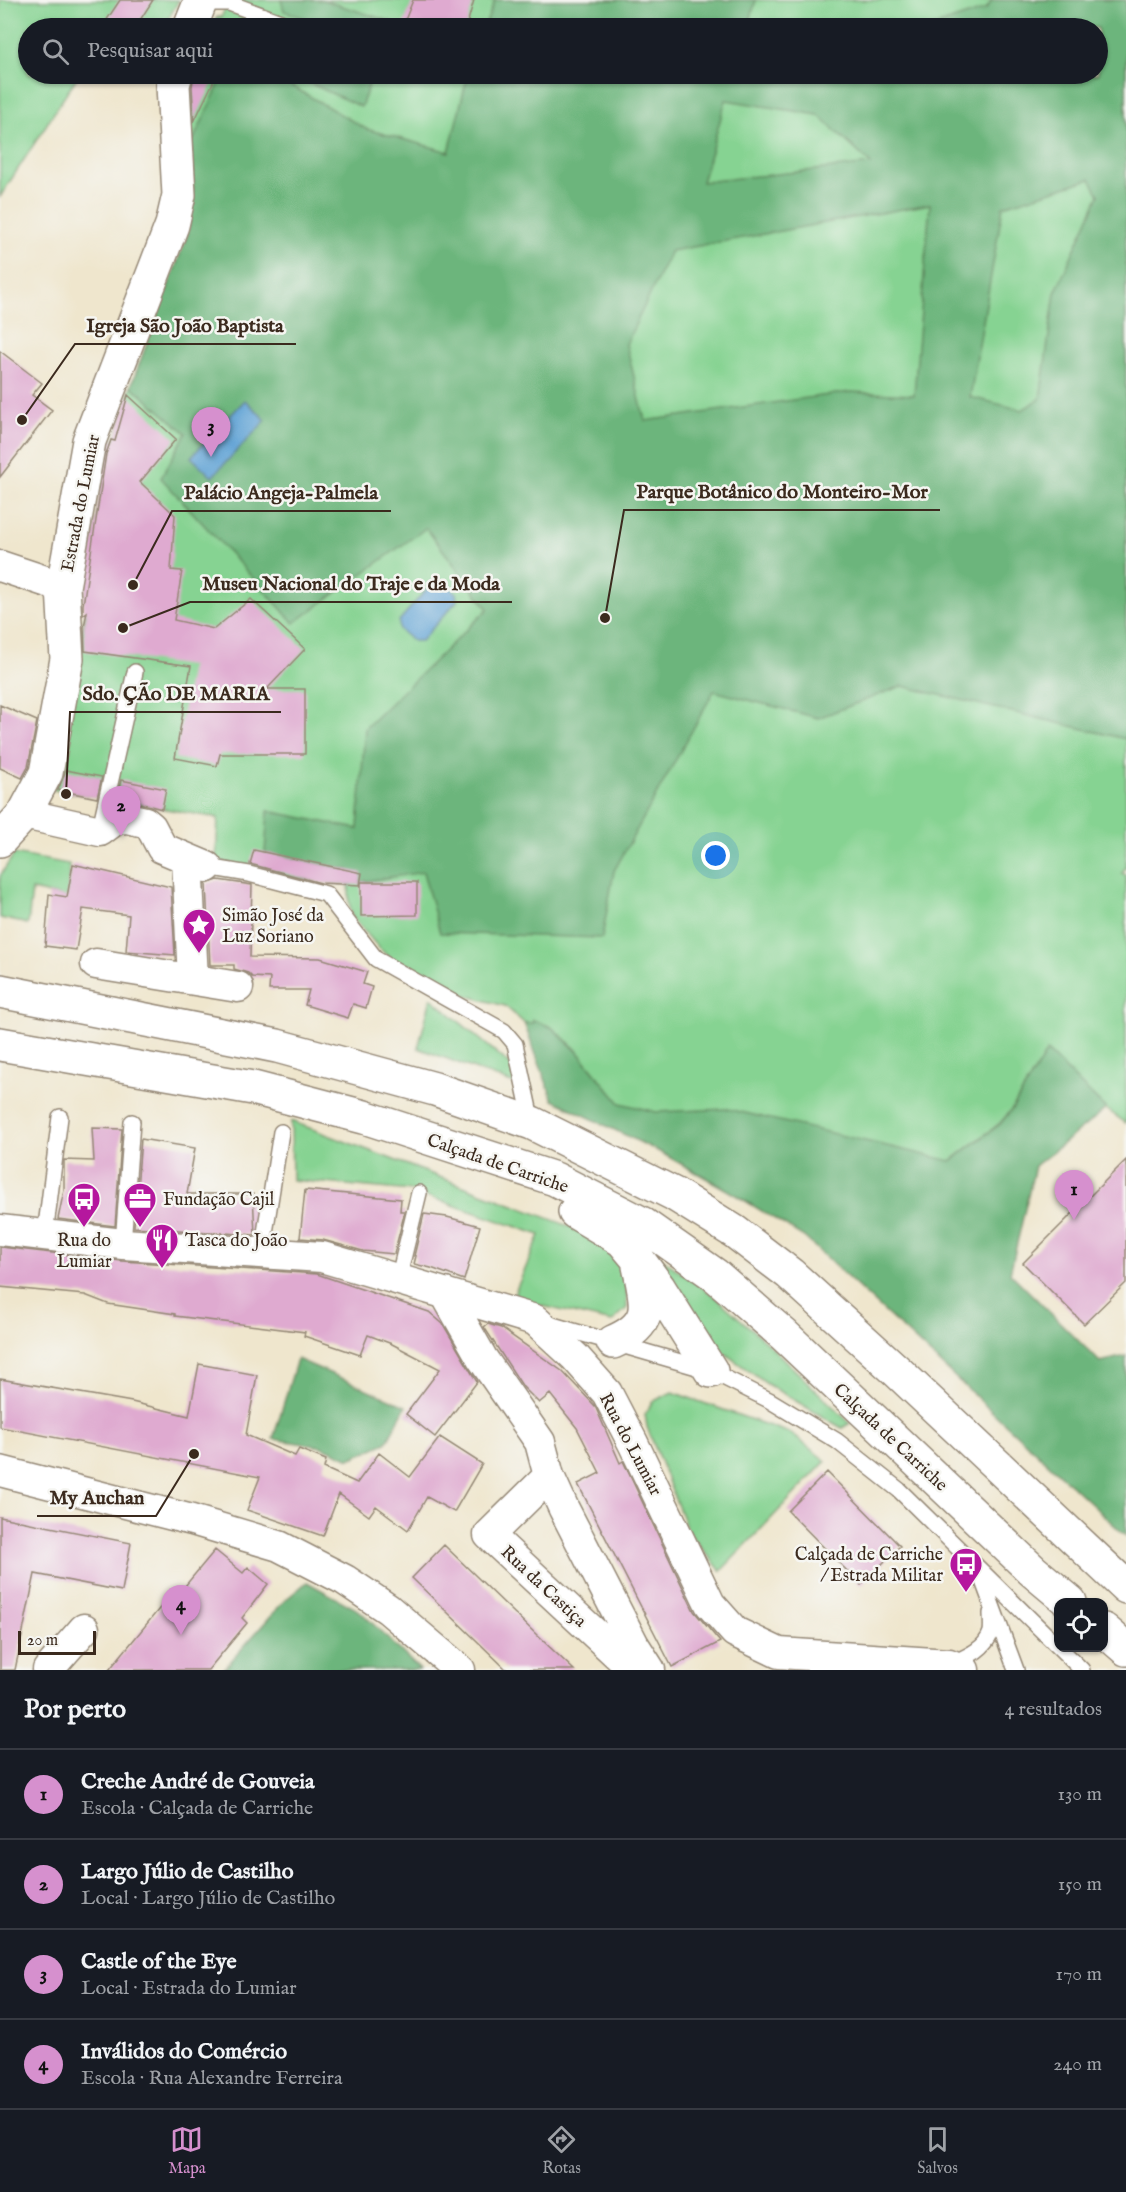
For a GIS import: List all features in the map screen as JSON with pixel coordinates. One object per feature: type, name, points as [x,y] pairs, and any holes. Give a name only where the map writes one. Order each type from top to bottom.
[{"type":"main road","points":[[195,18],[203,0]]},
{"type":"main road","name":"Estrada do Lumiar","points":[[0,840],[24,814],[46,773],[67,659],[63,587],[89,441],[172,225],[179,195],[173,84]]},
{"type":"main road","points":[[0,978],[14,994],[277,1046],[435,1089],[532,1123],[674,1194],[735,1232],[790,1274],[898,1372],[1126,1587]]},
{"type":"main road","name":"Calçada de Carriche","points":[[0,1044],[253,1088],[363,1117],[555,1179],[641,1223],[715,1275],[784,1335],[1033,1572],[1065,1598]]},
{"type":"main road","points":[[460,1150],[622,1240],[658,1288],[711,1371]]},
{"type":"main road","points":[[613,1342],[629,1335],[641,1323],[646,1302],[637,1258]]},
{"type":"main road","points":[[1108,1633],[1126,1649]]},
{"type":"street","points":[[0,566],[63,587]]},
{"type":"street","points":[[24,814],[100,831],[116,819],[126,818],[144,822],[151,827],[162,848],[197,863],[193,979]]},
{"type":"street","points":[[96,964],[238,987]]},
{"type":"street","name":"Rua do Lumiar","points":[[0,1230],[123,1244],[322,1257],[535,1320],[607,1393],[710,1604],[735,1632],[779,1653],[957,1667]]},
{"type":"street","name":"Rua da Castiça","points":[[445,1293],[482,1358],[540,1442],[549,1476],[633,1645],[650,1670]]},
{"type":"street","points":[[0,1471],[192,1520],[279,1546],[345,1580],[388,1609],[460,1670]]},
{"type":"street","name":"Rua da Castiça","points":[[549,1476],[489,1535],[634,1670]]},
{"type":"street","points":[[48,1670],[84,1629]]},
{"type":"lane","points":[[203,0],[212,3],[229,3],[270,18]]},
{"type":"lane","points":[[100,831],[135,672]]},
{"type":"lane","points":[[197,863],[326,894],[376,959],[504,1030],[515,1044],[532,1123]]},
{"type":"lane","points":[[45,1234],[60,1117]]},
{"type":"lane","points":[[123,1244],[132,1122]]},
{"type":"lane","points":[[262,1252],[281,1132]]},
{"type":"lane","points":[[398,1280],[419,1193]]},
{"type":"lane","points":[[535,1320],[711,1371],[768,1400],[837,1441],[898,1490],[1082,1670]]},
{"type":"lane","points":[[978,1568],[1016,1670]]},
{"type":"lane","points":[[957,1667],[983,1645],[991,1632],[992,1604]]},
{"type":"green space","points":[[0,0],[179,0],[169,18],[18,18],[18,84],[73,84],[0,197]]},
{"type":"green space","points":[[230,0],[1126,0],[1126,867],[1122,873],[1126,875],[1126,1123],[1106,1109],[1047,1052],[1012,1109],[1000,1123],[935,1173],[762,1210],[658,1151],[575,1048],[551,1027],[533,1020],[533,1024],[524,1023],[505,1006],[435,987],[413,978],[380,949],[352,917],[349,885],[282,876],[216,860],[218,818],[54,790],[87,602],[84,600],[106,454],[111,440],[115,441],[131,386],[188,233],[193,193],[189,84],[1108,84],[1108,18],[216,18],[221,17]]},
{"type":"green space","points":[[281,0],[323,0],[379,18],[304,18],[284,11]]},
{"type":"green space","points":[[495,0],[756,0],[751,18],[488,18]]},
{"type":"green space","points":[[992,0],[1126,0],[1126,739],[902,686],[818,718],[714,691],[614,871],[602,938],[440,933],[423,872],[349,884],[349,870],[265,853],[268,811],[358,829],[365,728],[488,609],[426,528],[294,623],[161,478],[186,433],[131,386],[188,233],[193,193],[191,145],[219,84],[288,84],[366,129],[449,152],[466,84],[1108,84],[1108,18],[959,18],[986,9]],"holes":[[[726,100],[818,115],[871,164],[702,182]],[[1090,179],[1099,195],[1055,293],[1040,399],[1022,410],[970,397],[1003,206]],[[930,204],[914,395],[850,392],[645,421],[626,344],[671,251]]]},
{"type":"green space","points":[[312,84],[369,84],[361,107]]},
{"type":"green space","points":[[14,854],[69,864],[68,898],[32,890],[28,924],[0,918],[0,876]]},
{"type":"green space","points":[[431,998],[512,1066],[517,1085],[418,1048]]},
{"type":"green space","points":[[533,1020],[551,1027],[577,1051],[620,1103],[656,1112],[728,1109],[951,1161],[1000,1124],[1012,1109],[1047,1051],[1106,1109],[1035,1166],[1010,1273],[1100,1362],[1126,1356],[1126,1536],[804,1237],[718,1184],[658,1151],[553,1100],[524,1023],[533,1023]]},
{"type":"green space","points":[[291,1121],[606,1240],[626,1268],[627,1308],[612,1322],[512,1299],[540,1235],[412,1191],[292,1180]]},
{"type":"green space","points":[[645,1247],[712,1294],[765,1341],[850,1423],[842,1428],[767,1384],[712,1344]]},
{"type":"green space","points":[[297,1359],[406,1406],[386,1443],[350,1459],[323,1447],[273,1439]]},
{"type":"green space","points":[[672,1392],[790,1433],[826,1461],[721,1571],[688,1532],[647,1427],[645,1414],[652,1402]]},
{"type":"green space","points":[[307,1582],[360,1611],[420,1670],[223,1670],[284,1601]]},
{"type":"water","points":[[245,400],[266,420],[212,477],[191,457]]},
{"type":"water","points":[[439,580],[456,593],[457,601],[421,641],[413,641],[399,629],[399,621],[434,581]]},
{"type":"building","points":[[120,0],[153,0],[141,18],[108,18]]},
{"type":"building","points":[[413,0],[474,0],[469,18],[406,18]]},
{"type":"building","points":[[192,84],[212,84],[194,122]]},
{"type":"building","points":[[0,351],[42,383],[32,395],[52,410],[0,477]]},
{"type":"building","points":[[128,395],[176,439],[140,482],[175,515],[171,570],[182,571],[174,620],[214,629],[251,599],[305,649],[267,689],[305,689],[305,754],[220,754],[217,766],[175,758],[191,666],[85,651],[84,627],[87,612],[83,615],[83,605],[106,454],[111,440],[115,441]]},
{"type":"building","points":[[0,705],[37,721],[28,767],[22,778],[0,768]]},
{"type":"building","points":[[66,770],[102,777],[97,798],[58,790]]},
{"type":"building","points":[[121,780],[166,789],[162,809],[131,801],[116,801]]},
{"type":"building","points":[[254,850],[362,873],[360,885],[321,883],[250,864]]},
{"type":"building","points":[[73,864],[171,887],[175,955],[126,951],[129,915],[83,909],[76,950],[45,946],[49,894],[67,897]]},
{"type":"building","points":[[218,880],[252,885],[250,957],[320,958],[367,972],[363,984],[372,987],[366,1008],[353,1004],[348,1018],[305,1005],[309,990],[269,990],[270,978],[252,977],[248,973],[234,969],[234,965],[210,965],[206,884]]},
{"type":"building","points":[[361,882],[417,882],[417,915],[361,916]]},
{"type":"building","points":[[92,1128],[122,1129],[115,1226],[58,1219],[64,1190],[64,1160],[94,1161]]},
{"type":"building","points":[[141,1139],[195,1148],[187,1194],[253,1194],[255,1235],[134,1227]]},
{"type":"building","points":[[1126,1160],[1126,1283],[1084,1324],[1023,1263]]},
{"type":"building","points":[[305,1190],[401,1199],[400,1211],[405,1211],[394,1254],[363,1251],[323,1240],[300,1238]]},
{"type":"building","points":[[424,1214],[447,1217],[480,1226],[464,1280],[414,1264]]},
{"type":"building","points":[[0,1247],[122,1261],[317,1274],[429,1312],[443,1324],[477,1382],[435,1437],[406,1414],[440,1369],[392,1344],[368,1335],[360,1355],[304,1336],[305,1332],[175,1316],[175,1314],[108,1304],[85,1295],[0,1287]]},
{"type":"building","points":[[488,1324],[501,1328],[562,1371],[595,1406],[620,1463],[623,1461],[694,1611],[720,1642],[672,1667],[578,1484],[600,1473],[577,1428],[550,1394],[539,1403],[523,1387],[484,1327]]},
{"type":"building","points":[[199,1364],[257,1375],[246,1435],[295,1456],[299,1449],[326,1460],[324,1468],[357,1483],[379,1453],[410,1477],[440,1437],[482,1464],[454,1512],[427,1497],[408,1530],[376,1506],[369,1516],[339,1494],[323,1536],[247,1510],[260,1477],[0,1427],[0,1379],[132,1402],[189,1416]]},
{"type":"building","points":[[827,1472],[900,1546],[861,1585],[788,1511]]},
{"type":"building","points":[[0,1517],[131,1543],[122,1591],[35,1574],[15,1670],[0,1670]]},
{"type":"building","points":[[444,1545],[574,1670],[507,1670],[412,1578]]},
{"type":"building","points":[[215,1550],[243,1573],[248,1567],[268,1584],[242,1618],[247,1623],[208,1670],[109,1670],[172,1593],[175,1596],[180,1592]]},
{"type":"place","name":"Igreja São João Baptista","points":[[22,420]]},
{"type":"place","name":"Castle of the Eye","points":[[211,457]]},
{"type":"place","name":"Palácio Angeja-Palmela","points":[[133,585]]},
{"type":"place","name":"Parque Botânico do Monteiro-Mor","points":[[605,618]]},
{"type":"place","name":"Museu Nacional do Traje e da Moda","points":[[123,628]]},
{"type":"place","name":"Sdo. ÇÃo DE MARIA","points":[[66,794]]},
{"type":"place","name":"Largo Júlio de Castilho","points":[[121,836]]},
{"type":"place","name":"Simão José da Luz Soriano","points":[[199,954]]},
{"type":"place","name":"Creche André de Gouveia","points":[[1074,1220]]},
{"type":"place","name":"Rua do Lumiar","points":[[84,1228]]},
{"type":"place","name":"Fundação Cajil","points":[[140,1228]]},
{"type":"place","name":"Tasca do João","points":[[162,1269]]},
{"type":"place","name":"My Auchan","points":[[194,1454]]},
{"type":"place","name":"Calçada de Carriche / Estrada Militar","points":[[966,1593]]},
{"type":"place","name":"Inválidos do Comércio","points":[[181,1635]]}]
